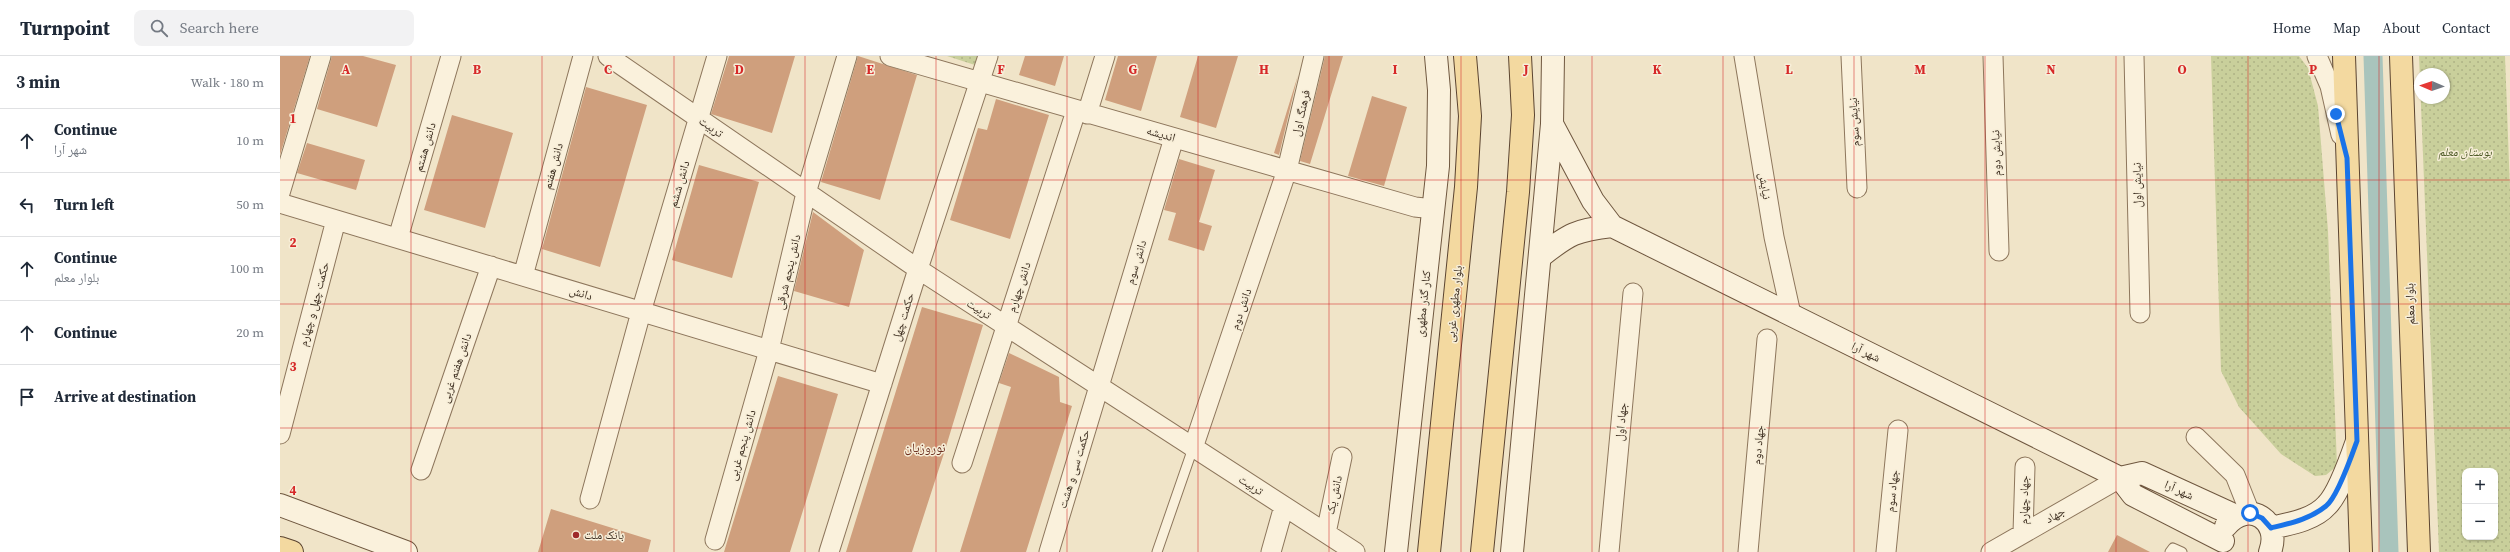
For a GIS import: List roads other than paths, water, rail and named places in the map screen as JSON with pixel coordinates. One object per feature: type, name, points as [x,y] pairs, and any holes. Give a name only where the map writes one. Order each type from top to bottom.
[{"type":"main road","name":"بلوار مطهری غربی","points":[[1429,552],[1466,187],[1470,116],[1465,56]]},
{"type":"main road","points":[[1482,552],[1518,192],[1523,115],[1520,56]]},
{"type":"main road","points":[[2344,56],[2360,552]]},
{"type":"main road","name":"بلوار معلم","points":[[2401,56],[2419,552]]},
{"type":"main road","points":[[280,548],[292,552]]},
{"type":"street","points":[[280,193],[321,56]]},
{"type":"street","name":"دانش هشتم","points":[[398,238],[451,56]]},
{"type":"street","name":"دانش هفتم","points":[[523,276],[583,56]]},
{"type":"street","name":"تربیت","points":[[608,56],[918,269],[1355,552]]},
{"type":"street","name":"دانش ششم","points":[[590,499],[641,312],[717,56]]},
{"type":"street","name":"دانش پنجم شرقی","points":[[769,350],[806,193],[847,56]]},
{"type":"street","name":"اندیشه","points":[[890,56],[979,83],[1415,207],[1434,209]]},
{"type":"street","name":"حکمت چهل","points":[[829,552],[918,269],[988,56]]},
{"type":"street","name":"دانش چهارم","points":[[962,463],[1006,326],[1082,112],[1105,56]]},
{"type":"street","name":"فرهنگ اول","points":[[1287,170],[1314,56]]},
{"type":"street","name":"کنار گذر مطهری","points":[[1396,552],[1438,166],[1439,98],[1436,56]]},
{"type":"street","points":[[1512,552],[1541,256],[1552,124],[1553,56]]},
{"type":"street","name":"نيايش","points":[[1744,56],[1774,237],[1791,314]]},
{"type":"street","name":"نیایش سوم","points":[[1851,56],[1857,188]]},
{"type":"street","name":"نیایش دوم","points":[[1994,56],[1999,250]]},
{"type":"street","name":"نیایش اول","points":[[2134,56],[2140,313]]},
{"type":"street","points":[[2317,56],[2330,86],[2347,158]]},
{"type":"street","points":[[1552,124],[1593,202],[1612,226]]},
{"type":"street","name":"دانش سوم","points":[[1099,387],[1174,138]]},
{"type":"street","name":"دانش دوم","points":[[1193,448],[1287,170]]},
{"type":"street","name":"دانش","points":[[280,203],[882,384]]},
{"type":"street","name":"حکمت چهل و چهارم","points":[[280,434],[336,220]]},
{"type":"street","points":[[1541,256],[1569,235],[1589,229],[1612,226]]},
{"type":"street","name":"شهر آرا","points":[[1612,226],[2120,478],[2133,495],[2225,546],[2226,526],[2243,515]]},
{"type":"street","name":"دانش هفتم غربی","points":[[421,470],[491,266]]},
{"type":"street","name":"جهاد اول","points":[[1609,552],[1633,293]]},
{"type":"street","name":"جهاد دوم","points":[[1748,552],[1767,339]]},
{"type":"street","name":"دانش پنجم غربی","points":[[715,540],[769,350]]},
{"type":"street","name":"حکمت سی و هشت","points":[[1049,552],[1099,387]]},
{"type":"street","name":"جهاد سوم","points":[[1886,552],[1898,430]]},
{"type":"street","points":[[2196,437],[2234,475],[2243,515]]},
{"type":"street","points":[[2270,552],[2273,536],[2271,528],[2303,520],[2327,506],[2349,464],[2357,441]]},
{"type":"street","name":"دانش یک","points":[[1326,533],[1342,457]]},
{"type":"street","name":"جهاد چهارم","points":[[2023,533],[2025,467]]},
{"type":"street","name":"شهر آرا","points":[[2120,478],[2142,473],[2243,515],[2262,518],[2271,528]]},
{"type":"street","name":"جهاد","points":[[1991,552],[2120,478]]},
{"type":"street","points":[[280,505],[406,552]]},
{"type":"street","points":[[1271,552],[1284,506]]},
{"type":"lane","points":[[1157,552],[1193,448]]},
{"type":"lane","points":[[2170,552],[2173,548],[2182,552]]},
{"type":"waterway","points":[[2373,56],[2389,552]]},
{"type":"place","name":"بانک ملت","points":[[576,535]]},
{"type":"district","name":"نوروزیان","points":[[925,447]]},
{"type":"park label","name":"بوستان معلم","points":[[2465,152]]}]
